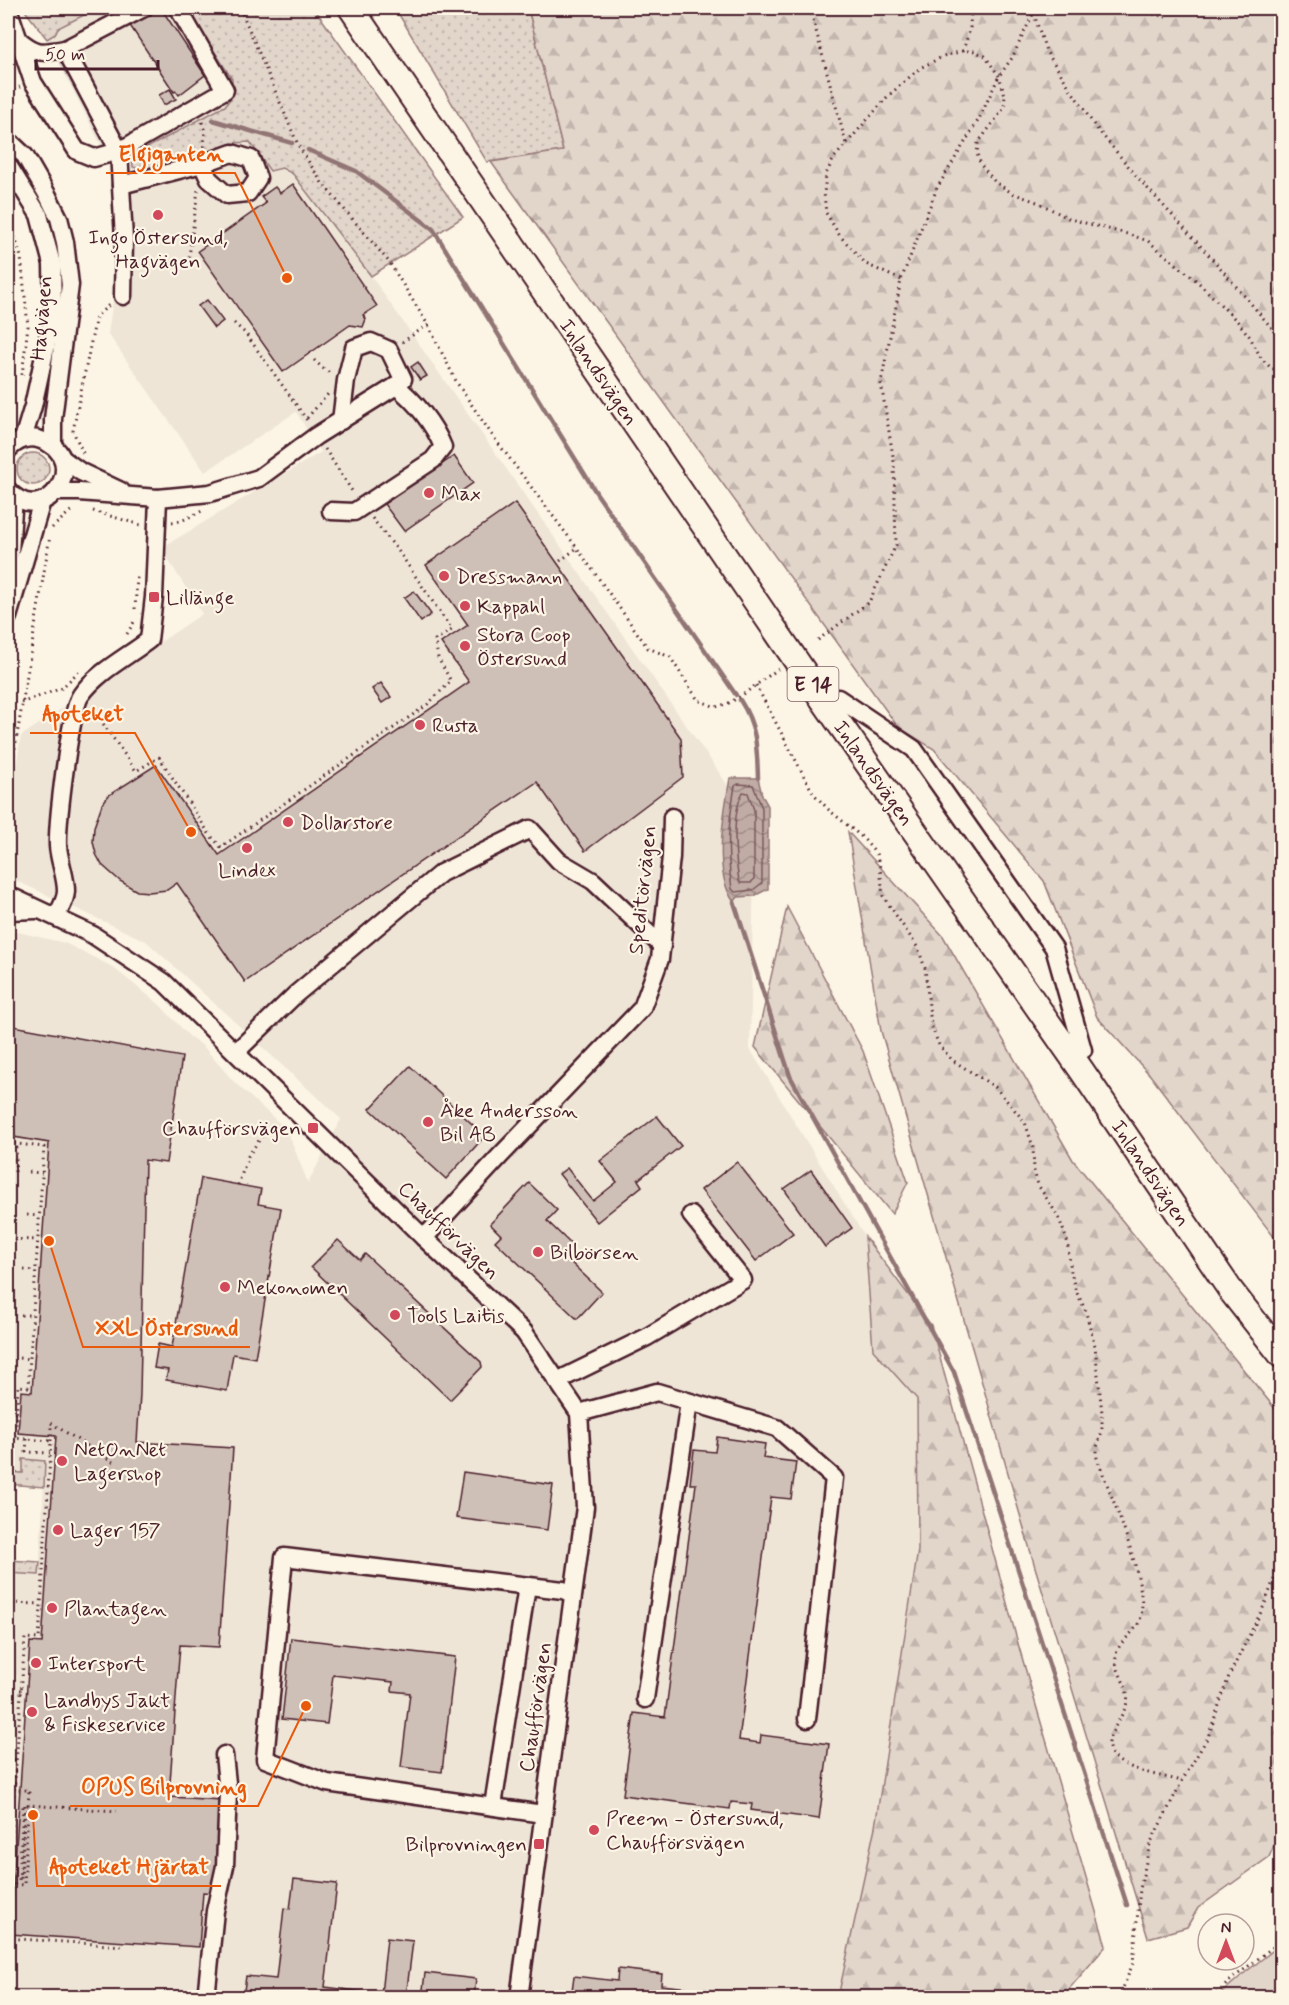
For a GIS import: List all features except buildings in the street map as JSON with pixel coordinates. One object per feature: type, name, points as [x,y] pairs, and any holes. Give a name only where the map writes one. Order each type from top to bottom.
[{"type":"highway","name":"Inlandsvägen","points":[[351,8],[803,670],[1231,1290],[1281,1356]]},
{"type":"highway","name":"Inlandsvägen","points":[[367,8],[416,74],[838,698],[970,884],[1235,1269],[1281,1331]]},
{"type":"street","points":[[8,8],[33,82],[77,151],[94,158],[119,150],[225,90],[177,8]]},
{"type":"street","points":[[18,39],[33,51],[47,52],[65,49],[144,8]]},
{"type":"street","points":[[65,49],[119,150],[124,239],[123,296]]},
{"type":"street","name":"Hagvägen","points":[[8,140],[25,156],[59,218],[65,242],[70,285],[53,419],[58,452],[64,469],[63,480],[49,496]]},
{"type":"street","points":[[121,186],[202,164]]},
{"type":"street","name":"Hagvägen","points":[[8,165],[39,215],[52,264],[53,315],[33,406],[23,439]]},
{"type":"street","points":[[11,493],[25,502],[79,492],[158,498],[210,493],[258,478],[316,436],[341,421],[396,386],[403,379],[389,350],[371,342],[354,348],[346,380],[341,421]]},
{"type":"street","points":[[331,511],[354,512],[433,460],[443,447],[438,434],[408,396],[396,386]]},
{"type":"street","points":[[8,450],[23,439],[39,438],[81,472],[133,496]]},
{"type":"street","points":[[8,580],[11,493]]},
{"type":"street","points":[[8,617],[49,496]]},
{"type":"street","points":[[56,917],[66,892],[58,846],[60,812],[74,712],[79,698],[101,675],[149,640],[154,597],[158,498]]},
{"type":"street","points":[[838,698],[914,749],[1048,939],[1054,948],[1083,1050]]},
{"type":"street","name":"Speditörvägen","points":[[424,1238],[500,1155],[642,1008],[660,959],[672,817]]},
{"type":"street","points":[[236,1053],[296,994],[441,873],[530,829],[559,861],[593,881],[662,946]]},
{"type":"street","name":"Chaufförvägen","points":[[8,895],[107,942],[164,982],[424,1238],[524,1332],[579,1413],[585,1507],[519,1998]]},
{"type":"street","name":"Chaufförvägen","points":[[8,911],[37,910]]},
{"type":"street","points":[[557,1381],[647,1337],[742,1280],[691,1215]]},
{"type":"street","points":[[579,1413],[657,1392],[777,1428],[834,1478],[807,1719]]},
{"type":"street","points":[[645,1699],[689,1402]]},
{"type":"street","points":[[543,1814],[327,1783],[265,1759],[284,1557],[563,1590],[573,1594]]},
{"type":"street","points":[[494,1806],[527,1586]]},
{"type":"street","points":[[206,1998],[215,1911],[225,1866],[228,1792],[224,1755]]},
{"type":"path","points":[[240,8],[298,145],[316,174],[390,262],[428,325],[457,383],[492,435],[648,648],[670,657],[698,699],[716,707],[741,696],[784,664]]},
{"type":"path","points":[[810,8],[846,144]]},
{"type":"path","points":[[963,51],[970,28],[971,8]]},
{"type":"path","points":[[1032,8],[1046,51],[1094,125],[1138,179],[1217,264],[1281,340]]},
{"type":"path","points":[[1033,14],[1067,8]]},
{"type":"path","points":[[1130,8],[1166,17]]},
{"type":"path","points":[[818,640],[869,602],[896,545],[894,462],[881,383],[902,280],[937,188],[979,119],[999,76],[1012,58],[1033,14]]},
{"type":"path","points":[[902,280],[866,264],[840,236],[826,213],[824,194],[826,174],[834,158],[888,96],[920,68],[944,56],[963,51],[974,51],[985,56],[999,76],[1005,95],[1004,108],[978,143],[977,154],[981,165],[995,182],[1012,193],[1037,202],[1070,219],[1148,241],[1197,281],[1238,322],[1250,337],[1261,358],[1272,369],[1281,369]]},
{"type":"path","points":[[8,86],[13,74],[10,65]]},
{"type":"path","points":[[8,214],[21,257],[28,326],[21,381]]},
{"type":"path","points":[[81,472],[85,456],[73,431],[96,317],[108,305],[123,296]]},
{"type":"path","points":[[62,688],[93,708],[136,771],[161,756],[210,835],[220,847],[427,705],[451,681],[438,658],[435,640],[452,630],[399,552],[362,506],[246,334],[234,323]]},
{"type":"path","points":[[314,360],[326,371],[346,380]]},
{"type":"path","points":[[8,790],[51,529]]},
{"type":"path","points":[[560,561],[577,549]]},
{"type":"path","points":[[135,610],[137,576]]},
{"type":"path","points":[[127,634],[134,621]]},
{"type":"path","points":[[21,703],[62,688],[74,674],[83,668]]},
{"type":"path","points":[[756,685],[813,793],[829,810],[863,838],[876,854],[880,867],[883,896],[918,948],[925,968],[931,1025],[939,1045],[952,1060],[995,1088],[1025,1122],[1033,1147],[1034,1171],[1038,1185],[1058,1216],[1067,1240],[1075,1289],[1086,1309],[1095,1346],[1102,1413],[1102,1431],[1097,1447],[1097,1458],[1126,1539],[1141,1592],[1141,1617],[1136,1630],[1118,1649],[1116,1658],[1127,1695],[1127,1703],[1108,1743],[1111,1753],[1121,1764],[1182,1781]]},
{"type":"path","points":[[238,1185],[248,1156],[262,1136]]},
{"type":"path","points":[[8,1143],[44,1147],[28,1387],[18,1386],[15,1438],[51,1441]]},
{"type":"path","points":[[15,1172],[17,1144]]},
{"type":"path","points":[[29,1172],[42,1173]]},
{"type":"path","points":[[27,1215],[39,1216]]},
{"type":"path","points":[[8,1239],[38,1240]]},
{"type":"path","points":[[24,1270],[36,1271]]},
{"type":"path","points":[[21,1315],[33,1316]]},
{"type":"path","points":[[19,1358],[30,1359]]},
{"type":"path","points":[[8,1395],[17,1396]]},
{"type":"path","points":[[8,1412],[16,1412]]},
{"type":"path","points":[[8,1876],[26,1638],[39,1639],[51,1423],[113,1462]]},
{"type":"path","points":[[27,1439],[26,1452],[50,1454]]},
{"type":"path","points":[[1119,1998],[1132,1963],[1140,1889],[1150,1844],[1182,1781],[1208,1737],[1229,1676],[1264,1606],[1281,1558]]},
{"type":"path","points":[[11,1603],[41,1604]]},
{"type":"path","points":[[8,1690],[22,1690]]},
{"type":"path","points":[[8,1714],[20,1715]]},
{"type":"path","points":[[8,1759],[17,1760]]},
{"type":"path","points":[[8,1884],[24,1885],[21,1881],[29,1790],[15,1790]]},
{"type":"path","points":[[8,1804],[14,1805]]},
{"type":"path","points":[[26,1805],[117,1811]]},
{"type":"path","points":[[8,1935],[10,1938],[20,1939],[124,1946]]},
{"type":"path","points":[[1212,1998],[1281,1940]]},
{"type":"shaded area","points":[[98,8],[187,8],[232,79],[233,95],[225,106],[233,143],[250,142],[270,170],[282,168],[293,174],[371,276],[755,826],[750,1049],[865,1237],[873,1350],[917,1399],[918,1550],[875,1827],[838,1997],[8,1997],[8,1684],[16,1685],[17,1675],[8,1675],[8,1573],[39,1575],[45,1461],[23,1473],[8,1472],[10,1383],[8,1382],[8,936],[18,932],[65,943],[111,966],[159,1004],[189,1036],[203,1046],[235,1083],[287,1130],[308,1183],[341,1119],[146,941],[8,877],[8,819],[21,736],[202,614],[161,548],[321,452],[296,412],[205,472],[108,334],[120,252],[112,172],[106,155],[47,39],[55,34],[58,28]]},
{"type":"green space","points":[[23,8],[98,8],[58,28],[55,34],[47,39]]},
{"type":"green space","points":[[187,8],[314,8],[463,217],[371,276],[293,174],[282,168],[270,171],[250,142],[233,143],[147,171],[133,167],[132,156],[225,106],[233,95],[232,79]]},
{"type":"green space","points":[[395,8],[528,8],[563,151],[487,162]]},
{"type":"green space","points":[[528,8],[1281,8],[1281,1246],[1150,1075],[1097,1017],[1044,881],[934,749],[898,727],[491,162],[563,151]]},
{"type":"green space","points":[[8,237],[13,261],[8,330]]},
{"type":"green space","points":[[33,453],[44,458],[49,469],[44,480],[33,485],[22,480],[17,469],[22,458]]},
{"type":"green space","points":[[848,832],[943,936],[1073,1160],[1281,1416],[1281,1829],[1269,1857],[1198,1908],[1187,1927],[1148,1938],[1035,1567],[881,1031]]},
{"type":"green space","points":[[787,907],[863,1051],[908,1182],[892,1214],[755,1047]]},
{"type":"green space","points":[[865,1237],[931,1325],[1019,1647],[1106,1946],[1062,1997],[838,1997],[875,1827],[918,1550],[917,1399],[873,1350]]},
{"type":"green space","points":[[23,1459],[45,1461],[44,1487],[8,1484],[8,1472],[23,1473]]},
{"type":"green space","points":[[8,1560],[40,1562],[39,1575],[8,1573]]},
{"type":"green space","points":[[1281,1944],[1281,1997],[1217,1997],[1246,1972],[1256,1972],[1256,1964]]},
{"type":"water","points":[[730,778],[758,778],[762,795],[768,806],[768,889],[754,896],[738,897],[734,902],[727,889],[721,859],[721,842]]},
{"type":"waterway","points":[[213,120],[292,143]]},
{"type":"waterway","points":[[308,150],[356,171],[433,229],[597,494],[736,695]]},
{"type":"waterway","points":[[740,700],[753,728],[758,778]]},
{"type":"waterway","points":[[734,902],[790,1076],[954,1372],[1127,1905]]},
{"type":"place","name":"Ingo Östersund, Hagvägen","points":[[158,215]]},
{"type":"place","name":"Elgiganten","points":[[287,278]]},
{"type":"place","name":"Max","points":[[429,493]]},
{"type":"place","name":"Dressmann","points":[[444,576]]},
{"type":"place","name":"Lillänge","points":[[154,597]]},
{"type":"place","name":"Kappahl","points":[[465,606]]},
{"type":"place","name":"Stora Coop Östersund","points":[[465,646]]},
{"type":"place","name":"Rusta","points":[[420,725]]},
{"type":"place","name":"Dollarstore","points":[[288,822]]},
{"type":"place","name":"Apoteket","points":[[191,832]]},
{"type":"place","name":"Lindex","points":[[247,848]]},
{"type":"place","name":"Åke Andersson Bil AB","points":[[428,1122]]},
{"type":"place","name":"Chaufförsvägen","points":[[313,1128]]},
{"type":"place","name":"XXL Östersund","points":[[49,1241]]},
{"type":"place","name":"Bilbörsen","points":[[538,1252]]},
{"type":"place","name":"Mekonomen","points":[[225,1287]]},
{"type":"place","name":"Tools Laitis","points":[[395,1315]]},
{"type":"place","name":"NetOnNet Lagershop","points":[[62,1461]]},
{"type":"place","name":"Lager 157","points":[[58,1530]]},
{"type":"place","name":"Plantagen","points":[[52,1608]]},
{"type":"place","name":"Intersport","points":[[36,1663]]},
{"type":"place","name":"OPUS Bilprovning","points":[[306,1706]]},
{"type":"place","name":"Landbys Jakt & Fiskeservice","points":[[32,1712]]},
{"type":"place","name":"Apoteket Hjärtat","points":[[33,1815]]},
{"type":"place","name":"Preem - Östersund, Chaufförsvägen","points":[[594,1830]]},
{"type":"place","name":"Bilprovningen","points":[[539,1844]]}]
